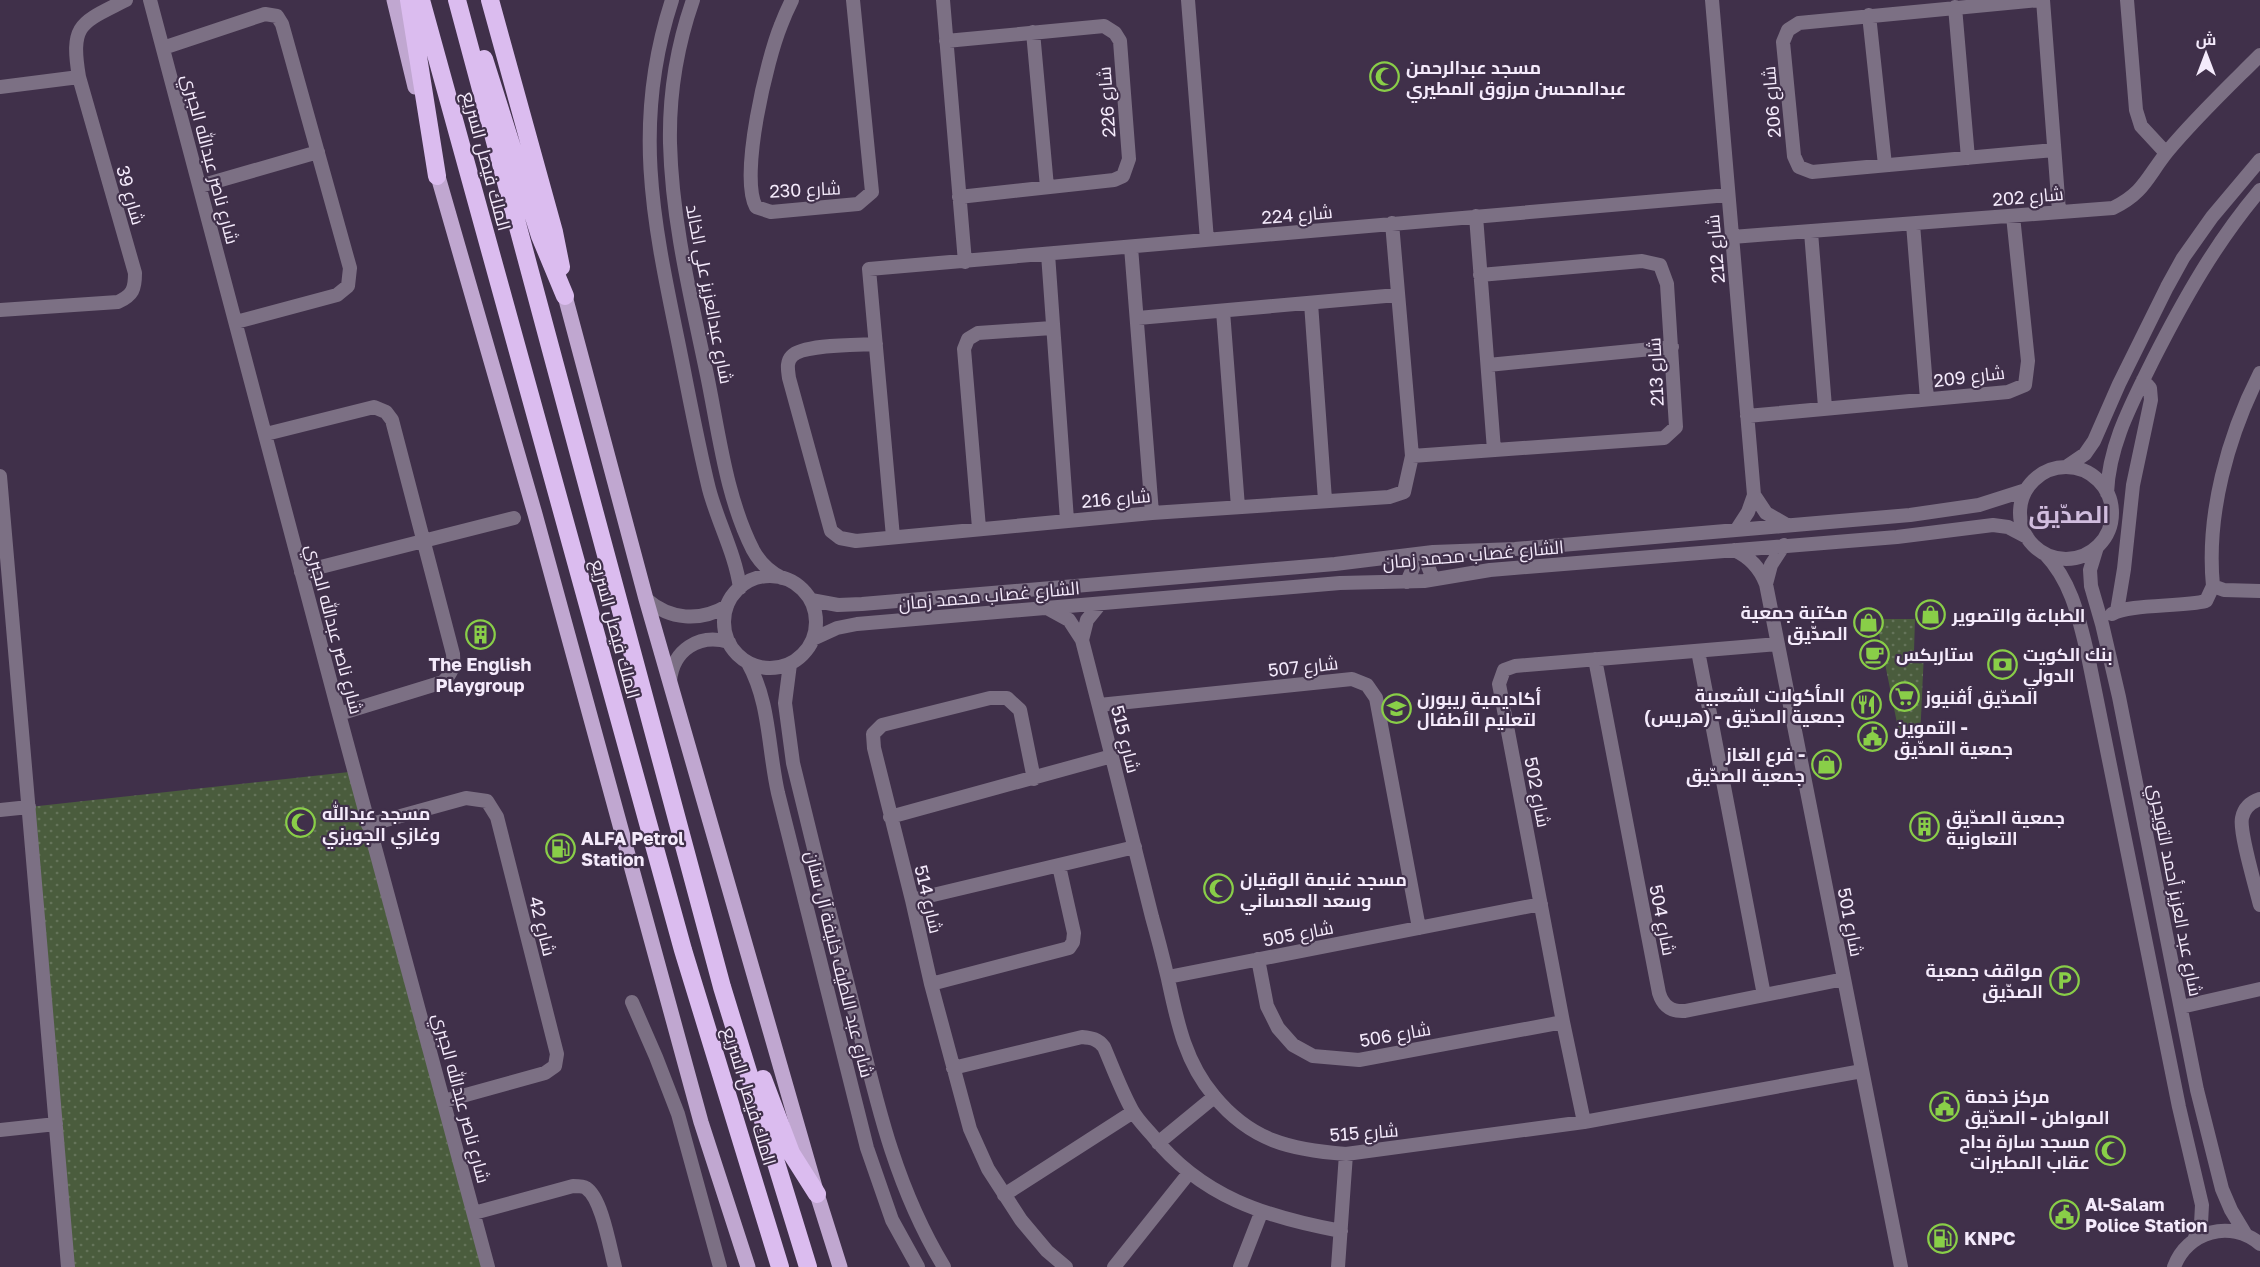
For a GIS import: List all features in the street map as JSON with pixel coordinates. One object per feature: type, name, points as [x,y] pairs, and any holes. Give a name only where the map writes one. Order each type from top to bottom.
[{"type":"highway","points":[[409,0],[437,176]]},
{"type":"highway","name":"الملك فيصل السريع","points":[[420,0],[683,950],[780,1267]]},
{"type":"highway","name":"الملك فيصل السريع","points":[[457,0],[722,987],[808,1267]]},
{"type":"highway","points":[[464,0],[540,236],[564,296]]},
{"type":"highway","points":[[490,0],[554,232],[564,296]]},
{"type":"highway","points":[[722,987],[745,1027],[787,1144],[817,1194]]},
{"type":"main road","points":[[394,0],[437,176],[535,514],[701,1122],[748,1267]]},
{"type":"main road","name":"الملك فيصل السريع","points":[[564,296],[646,599],[840,1267]]},
{"type":"street","name":"شارع 39","points":[[0,310],[118,302],[128,297],[135,287],[135,273],[79,78],[75,50],[80,30],[90,20],[126,0]]},
{"type":"street","name":"شارع ناصر عبدالله الجبري","points":[[150,0],[488,1267]]},
{"type":"street","points":[[672,0],[659,47],[651,89],[648,151],[651,199],[660,255],[705,471],[718,519],[734,558],[740,588]]},
{"type":"street","name":"شارع عبدالعزيز علي الخالد","points":[[693,0],[679,50],[670,112],[671,171],[676,222],[733,495],[754,552],[764,565],[782,578]]},
{"type":"street","points":[[792,0],[798,0]]},
{"type":"street","name":"شارع 230","points":[[792,0],[780,26],[765,78],[754,139],[750,190],[752,200],[756,207],[771,212],[858,204],[872,192],[854,0]]},
{"type":"street","points":[[943,0],[964,262]]},
{"type":"street","points":[[1192,0],[1188,0],[1207,240]]},
{"type":"street","name":"شارع 212","points":[[1712,0],[1754,495],[1748,512],[1737,529]]},
{"type":"street","points":[[2041,0],[2059,211]]},
{"type":"street","name":"شارع 206","points":[[2041,0],[1799,23],[1788,30],[1783,42],[1794,156],[1799,167],[1812,172],[2054,150]]},
{"type":"street","points":[[2127,0],[2136,110],[2141,126],[2166,153]]},
{"type":"street","points":[[1955,8],[1968,158]]},
{"type":"street","points":[[162,48],[265,15],[277,16],[282,24],[350,268],[348,286],[337,296],[236,322]]},
{"type":"street","points":[[1869,15],[1885,165]]},
{"type":"street","name":"شارع 226","points":[[946,41],[1104,26],[1120,41],[1129,159],[1123,176],[1114,180],[959,197]]},
{"type":"street","points":[[1033,32],[1047,187]]},
{"type":"street","name":"شارع 202","points":[[1732,237],[2113,208],[2129,201],[2146,183],[2166,153],[2260,55]]},
{"type":"street","points":[[0,87],[79,78]]},
{"type":"street","points":[[200,186],[318,152]]},
{"type":"street","points":[[2066,467],[2085,453],[2094,441],[2166,287],[2183,258],[2212,217],[2260,160]]},
{"type":"street","points":[[2107,493],[2108,473],[2115,442],[2143,380],[2203,267],[2229,228],[2260,189]]},
{"type":"street","name":"شارع 224","points":[[876,344],[869,269],[1728,195]]},
{"type":"street","points":[[1476,216],[1494,450]]},
{"type":"street","name":"شارع 209","points":[[1747,416],[1825,407],[2008,392],[2025,384],[2028,361],[2013,216]]},
{"type":"street","name":"شارع 216","points":[[876,344],[805,350],[793,355],[788,364],[831,531],[840,538],[856,541],[1067,520],[1389,497],[1404,492],[1412,456],[1392,223]]},
{"type":"street","points":[[1913,224],[1927,399]]},
{"type":"street","points":[[1811,232],[1825,407]]},
{"type":"street","points":[[1131,247],[1152,513]]},
{"type":"street","points":[[1048,254],[1067,520]]},
{"type":"street","name":"شارع 213","points":[[1412,456],[1664,438],[1676,427],[1667,284],[1660,265],[1642,261],[1480,275]]},
{"type":"street","points":[[1138,318],[1397,296]]},
{"type":"street","points":[[1311,303],[1325,500]]},
{"type":"street","points":[[1223,310],[1238,507]]},
{"type":"street","points":[[979,528],[963,349],[968,339],[978,333],[1052,328]]},
{"type":"street","points":[[876,344],[893,537]]},
{"type":"street","points":[[1488,365],[1672,347]]},
{"type":"street","points":[[2102,624],[2117,611],[2199,603],[2209,598],[2213,585],[2211,569],[2215,511],[2231,442],[2260,373]]},
{"type":"street","points":[[2117,611],[2133,485],[2151,400],[2150,388],[2143,380]]},
{"type":"street","points":[[266,434],[374,407],[386,412],[392,420],[454,664],[451,675],[443,682],[339,714]]},
{"type":"street","points":[[2045,554],[2058,558],[2085,555],[2103,540],[2111,522],[2111,502],[2100,482],[2090,474],[2066,467],[2049,470],[2040,475],[2026,490],[2021,501],[2020,514],[2027,537],[2057,567],[2070,590],[2088,656],[2179,1107],[2202,1204],[2201,1224],[2194,1240],[2177,1261],[2166,1267]]},
{"type":"street","points":[[0,476],[68,1267]]},
{"type":"street","name":"الشارع غصاب محمد زمان","points":[[811,600],[850,605],[1357,562],[1433,552],[1515,549],[1946,511],[1979,505],[2026,490]]},
{"type":"street","points":[[1754,495],[1766,513],[1787,525]]},
{"type":"street","points":[[301,572],[514,518]]},
{"type":"street","name":"الشارع غصاب محمد زمان","points":[[813,639],[837,628],[857,624],[1364,582],[1407,582],[1490,570],[1897,537],[1993,525],[2008,527],[2027,537]]},
{"type":"street","points":[[1766,584],[1771,565],[1784,545]]},
{"type":"street","name":"شارع عبد العزيز أحمد التويجري","points":[[2097,547],[2091,562],[2090,578],[2102,624],[2205,1128],[2222,1189],[2246,1235]]},
{"type":"street","name":"شارع 501","points":[[1733,550],[1756,565],[1766,584],[1901,1267]]},
{"type":"street","points":[[1433,552],[1428,566],[1433,579]]},
{"type":"street","points":[[1407,582],[1413,568],[1409,555]]},
{"type":"street","points":[[769,576],[782,578],[795,583],[811,600],[816,620],[813,639],[800,657],[790,664],[769,668],[748,663],[734,651],[729,642],[724,625],[727,606],[740,588],[755,579],[769,576]]},
{"type":"street","points":[[2213,585],[2224,590],[2260,591]]},
{"type":"street","points":[[646,599],[668,614],[685,617],[711,614],[727,606]]},
{"type":"street","points":[[1082,640],[1087,620],[1100,604]]},
{"type":"street","name":"شارع 515","points":[[1048,608],[1069,620],[1082,640],[1180,1034],[1196,1072],[1214,1097],[1237,1119],[1265,1139],[1310,1152],[1346,1154],[1584,1122],[1862,1071]]},
{"type":"street","points":[[670,681],[676,660],[686,648],[707,640],[729,642]]},
{"type":"street","name":"شارع 502","points":[[1584,1122],[1499,684],[1504,670],[1515,666],[1778,644]]},
{"type":"street","points":[[1698,651],[1764,995]]},
{"type":"street","name":"شارع 504","points":[[1595,660],[1661,999],[1668,1008],[1679,1012],[1844,979]]},
{"type":"street","name":"شارع عبد اللطيف خليفة آل سنان","points":[[748,663],[764,703],[769,749],[778,793],[874,1173],[892,1220],[918,1267]]},
{"type":"street","name":"شارع عبد اللطيف خليفة آل سنان","points":[[790,664],[785,703],[791,752],[874,1092],[893,1160],[903,1186],[923,1231],[944,1267]]},
{"type":"street","name":"شارع 507","points":[[1099,705],[1343,679],[1360,680],[1377,698],[1419,928]]},
{"type":"street","name":"شارع 514","points":[[1034,779],[1020,710],[1007,698],[990,698],[882,724],[873,734],[874,748],[931,984],[970,1129],[988,1169],[1004,1196],[1047,1251],[1066,1267]]},
{"type":"street","points":[[890,816],[1034,779],[1112,756]]},
{"type":"street","name":"شارع 42","points":[[369,825],[466,798],[487,801],[497,817],[557,1054],[555,1066],[544,1073],[444,1101]]},
{"type":"street","points":[[2260,799],[2245,809],[2241,823],[2260,905]]},
{"type":"street","points":[[0,810],[29,807]]},
{"type":"street","points":[[912,900],[1135,847]]},
{"type":"street","points":[[931,984],[1069,948],[1073,942],[1074,933],[1059,866]]},
{"type":"street","name":"شارع 505","points":[[1167,977],[1541,904]]},
{"type":"street","name":"شارع 506","points":[[1258,960],[1267,1006],[1278,1028],[1293,1046],[1313,1056],[1359,1060],[1563,1022]]},
{"type":"street","points":[[2181,1007],[2260,989]]},
{"type":"street","points":[[632,1002],[678,1114],[720,1267]]},
{"type":"street","points":[[838,1029],[845,1027],[853,1032],[862,1067],[874,1092]]},
{"type":"street","points":[[953,1068],[1082,1036],[1099,1040],[1133,1112],[1158,1143],[1189,1173],[1228,1197],[1261,1213],[1341,1231]]},
{"type":"street","points":[[1158,1143],[1214,1097]]},
{"type":"street","points":[[1004,1196],[1133,1112]]},
{"type":"street","points":[[0,1130],[56,1124]]},
{"type":"street","points":[[1338,1267],[1346,1154]]},
{"type":"street","points":[[1114,1267],[1189,1173]]},
{"type":"street","points":[[474,1213],[573,1186],[585,1187],[594,1195],[599,1207],[615,1267]]},
{"type":"street","points":[[1240,1267],[1261,1213]]},
{"type":"street","points":[[2194,1240],[2204,1234],[2225,1230],[2246,1235],[2260,1244]]},
{"type":"green space","points":[[1876,619],[1915,619],[1914,651],[1924,652],[1920,739],[1900,738]]},
{"type":"green space","points":[[349,772],[488,1267],[68,1267],[29,807]]},
{"type":"place","name":"مسجد عبدالرحمن عبدالمحسن مرزوق المطيري","points":[[1385,77]]},
{"type":"place","name":"الطباعة والتصوير","points":[[1931,615]]},
{"type":"place","name":"مكتبة جمعية الصدّيق","points":[[1869,622]]},
{"type":"place","name":"The English Playgroup","points":[[480,635]]},
{"type":"place","name":"ستاربكس","points":[[1875,654]]},
{"type":"place","name":"بنك الكويت الدولي","points":[[2002,664]]},
{"type":"place","name":"الصدّيق أڤنيوز","points":[[1904,697]]},
{"type":"place","name":"المأكولات الشعبية (هريس) - جمعية الصدّيق","points":[[1866,705]]},
{"type":"place","name":"أكاديمية ريبورن لتعليم الأطفال","points":[[1396,708]]},
{"type":"place","name":"التموين - جمعية الصدّيق","points":[[1873,737]]},
{"type":"place","name":"فرع الغاز - جمعية الصدّيق","points":[[1826,764]]},
{"type":"place","name":"مسجد عبدالله وغازي الجويزي","points":[[301,823]]},
{"type":"place","name":"جمعية الصدّيق التعاونية","points":[[1925,827]]},
{"type":"place","name":"ALFA Petrol Station","points":[[560,848]]},
{"type":"place","name":"مسجد غنيمة الوقيان وسعد العدساني","points":[[1219,889]]},
{"type":"place","name":"مواقف جمعية الصدّيق","points":[[2064,980]]},
{"type":"place","name":"مركز خدمة المواطن - الصدّيق","points":[[1944,1106]]},
{"type":"place","name":"مسجد سارة بداح عقاب المطيرات","points":[[2111,1151]]},
{"type":"place","name":"Al-Salam Police Station","points":[[2064,1214]]},
{"type":"place","name":"KNPC","points":[[1943,1238]]},
{"type":"district","name":"الصدّيق","points":[[2069,513]]}]
